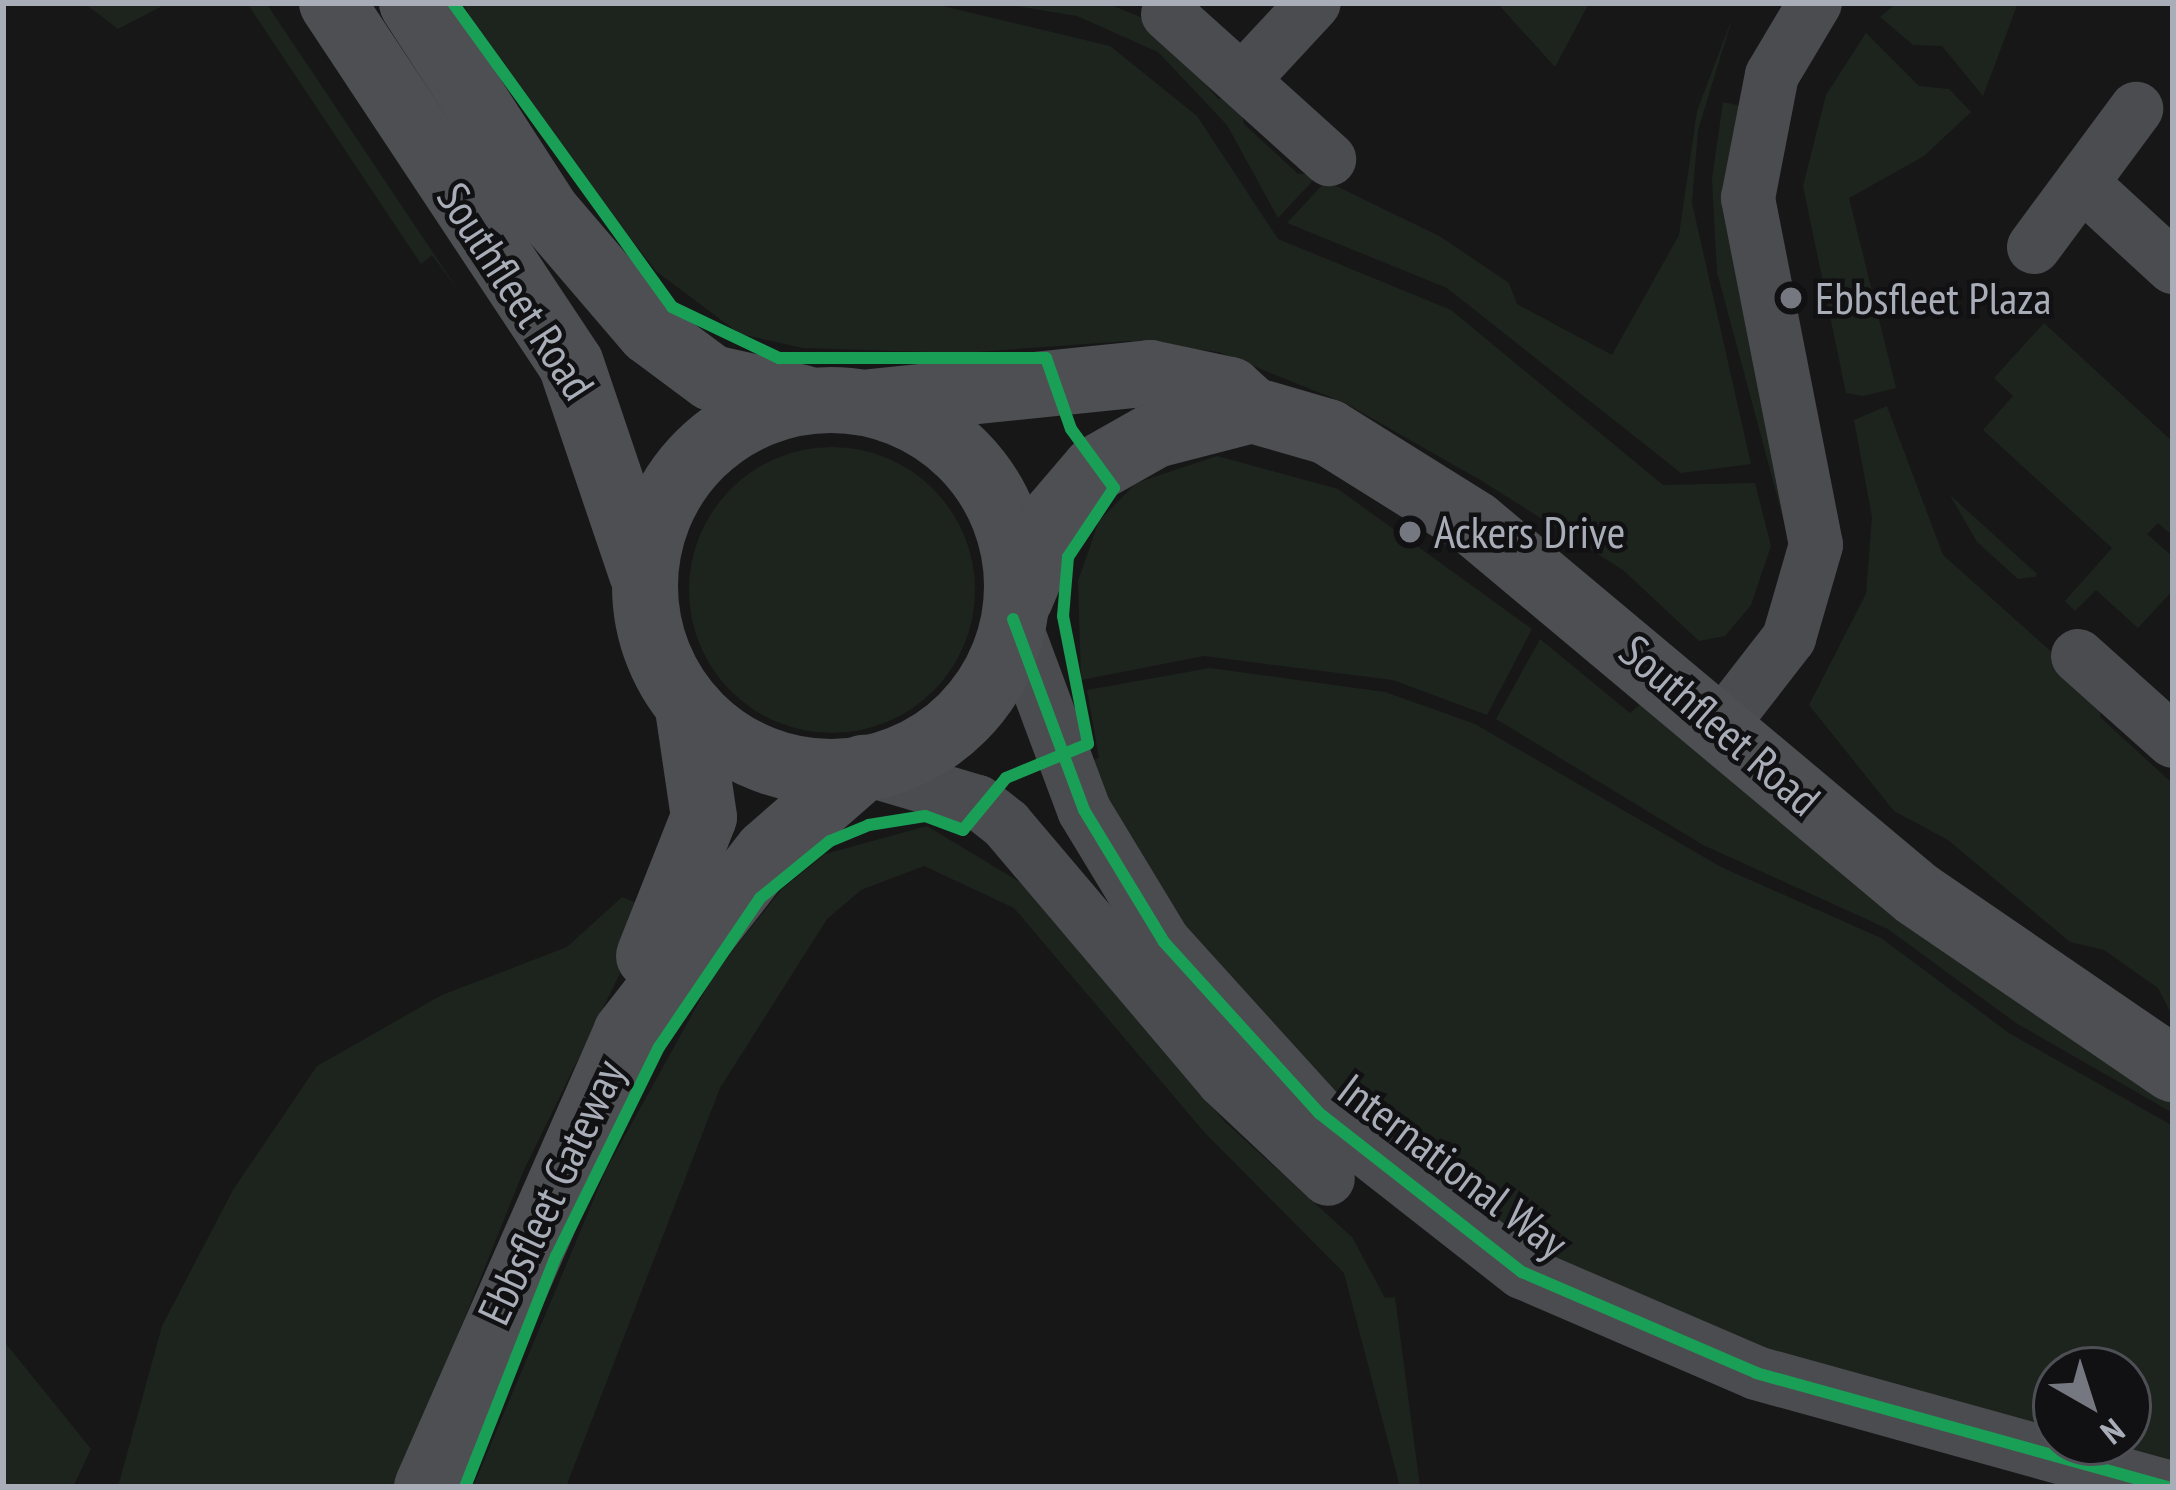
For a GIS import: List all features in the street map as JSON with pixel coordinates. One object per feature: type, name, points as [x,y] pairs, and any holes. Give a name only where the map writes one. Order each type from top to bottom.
[{"type":"main road","name":"Southfleet Road","points":[[332,3],[571,364],[616,472],[649,601]]},
{"type":"main road","name":"Southfleet Road","points":[[412,3],[547,212],[656,338],[732,387],[847,401],[1140,372],[1230,390],[1252,410],[1328,432],[1474,524],[1917,894],[2173,1070]]},
{"type":"main road","points":[[1013,619],[1013,551],[987,485],[938,436],[847,401],[749,417],[690,460],[659,514],[649,601],[659,659],[688,708],[719,740],[774,766],[863,768],[926,746],[970,713],[994,683],[1049,526],[1095,470],[1155,435],[1252,410]]},
{"type":"main road","name":"Ebbsfleet Gateway","points":[[626,1033],[628,998],[704,817],[688,708]]},
{"type":"main road","name":"Ebbsfleet Gateway","points":[[427,1487],[626,1033],[767,852],[863,768]]},
{"type":"street","points":[[1247,75],[1314,3]]},
{"type":"street","points":[[1720,727],[1790,638],[1816,544],[1748,198],[1757,121],[1801,8]]},
{"type":"street","points":[[1168,14],[1247,75],[1329,159]]},
{"type":"street","points":[[2034,247],[2087,188],[2136,109]]},
{"type":"street","points":[[2087,188],[2173,266]]},
{"type":"street","name":"International Way","points":[[1013,619],[1084,810],[1164,942],[1319,1113],[1522,1272],[1756,1373],[2167,1487]]},
{"type":"street","points":[[2078,656],[2172,740]]},
{"type":"street","name":"International Way","points":[[863,768],[977,802],[1006,824],[1222,1080],[1328,1179]]},
{"type":"shaded area","points":[[84,3],[168,3],[118,29]]},
{"type":"shaded area","points":[[247,3],[266,3],[460,293],[432,255],[421,264]]},
{"type":"shaded area","points":[[462,3],[930,3],[1110,46],[1197,116],[1278,239],[1451,310],[1663,485],[1755,483],[1771,546],[1751,605],[1725,636],[1699,641],[1623,570],[1482,481],[1345,403],[1219,352],[1128,341],[962,353],[803,348],[740,334],[657,272],[523,104]]},
{"type":"shaded area","points":[[998,3],[1106,3],[1155,23],[1218,99],[1238,97],[1244,124],[1298,174],[1319,174],[1278,218],[1227,125],[1158,52],[1077,16]]},
{"type":"shaded area","points":[[1497,3],[1589,3],[1555,67]]},
{"type":"shaded area","points":[[1897,3],[2018,3],[1983,96],[1942,46],[1913,45],[1880,17]]},
{"type":"shaded area","points":[[1733,16],[1698,130],[1692,203],[1751,464],[1681,473],[1447,288],[1287,223],[1326,181],[1441,237],[1509,283],[1517,304],[1612,355],[1679,235],[1697,111]]},
{"type":"shaded area","points":[[1866,33],[1919,86],[1949,89],[1971,112],[1924,156],[1849,198],[1896,388],[1863,396],[1846,393],[1803,186],[1826,95]]},
{"type":"shaded area","points":[[1723,102],[1741,106],[1787,533],[1717,272],[1712,179]]},
{"type":"shaded area","points":[[2044,323],[2173,442],[2173,536],[2158,523],[2147,534],[2173,557],[2173,590],[2138,628],[2096,590],[2075,611],[2065,601],[2112,548],[1983,430],[2013,396],[1994,378]]},
{"type":"shaded area","points":[[1887,406],[1943,555],[2102,697],[2100,717],[2173,784],[2173,1017],[2158,988],[2104,950],[2070,942],[1948,840],[1894,811],[1809,705],[1866,594],[1872,517],[1854,420]]},
{"type":"shaded area","points":[[832,447],[887,458],[933,489],[964,535],[975,590],[964,645],[933,691],[887,722],[832,733],[777,722],[731,691],[700,645],[689,590],[700,535],[731,489],[777,458]]},
{"type":"shaded area","points":[[1217,456],[1338,489],[1532,629],[1487,715],[1393,680],[1204,656],[1081,680],[1078,581],[1099,521],[1136,483]]},
{"type":"shaded area","points":[[1950,495],[2035,577],[2018,579],[1977,542]]},
{"type":"shaded area","points":[[1540,639],[1630,713],[1644,701],[2173,1094],[2173,1113],[2016,1023],[1888,929],[1703,845],[1496,719]]},
{"type":"shaded area","points":[[1210,668],[1385,692],[1475,724],[1721,867],[1881,938],[2009,1033],[2173,1126],[2173,1465],[2152,1459],[2152,1346],[2032,1346],[2032,1424],[1761,1350],[1497,1232],[1233,1008],[1080,765],[1099,758],[1087,690]]},
{"type":"shaded area","points":[[927,826],[1023,884],[1225,1122],[1352,1237],[1385,1298],[1395,1297],[1420,1487],[1400,1487],[1344,1273],[1205,1133],[1014,908],[924,866],[861,890],[827,919],[720,1088],[566,1487],[473,1487],[606,1170],[715,973],[781,890],[825,854]]},
{"type":"shaded area","points":[[622,897],[647,907],[628,957],[523,1172],[397,1487],[118,1487],[162,1326],[233,1190],[317,1066],[442,995],[567,947]]},
{"type":"shaded area","points":[[3,1340],[91,1449],[73,1487],[3,1487]]},
{"type":"cycle path","points":[[453,3],[672,307],[779,358],[1046,358],[1071,429],[1114,488],[1068,557],[1063,616],[1088,744],[1006,778],[963,830],[925,816],[869,825],[830,841],[760,898],[659,1047],[556,1256],[465,1487]]},
{"type":"cycle path","points":[[1013,619],[1084,810],[1164,942],[1319,1113],[1522,1272],[1756,1373],[2167,1487]]},
{"type":"place","name":"Ebbsfleet Plaza","points":[[1791,298]]},
{"type":"place","name":"Ackers Drive","points":[[1410,532]]}]
